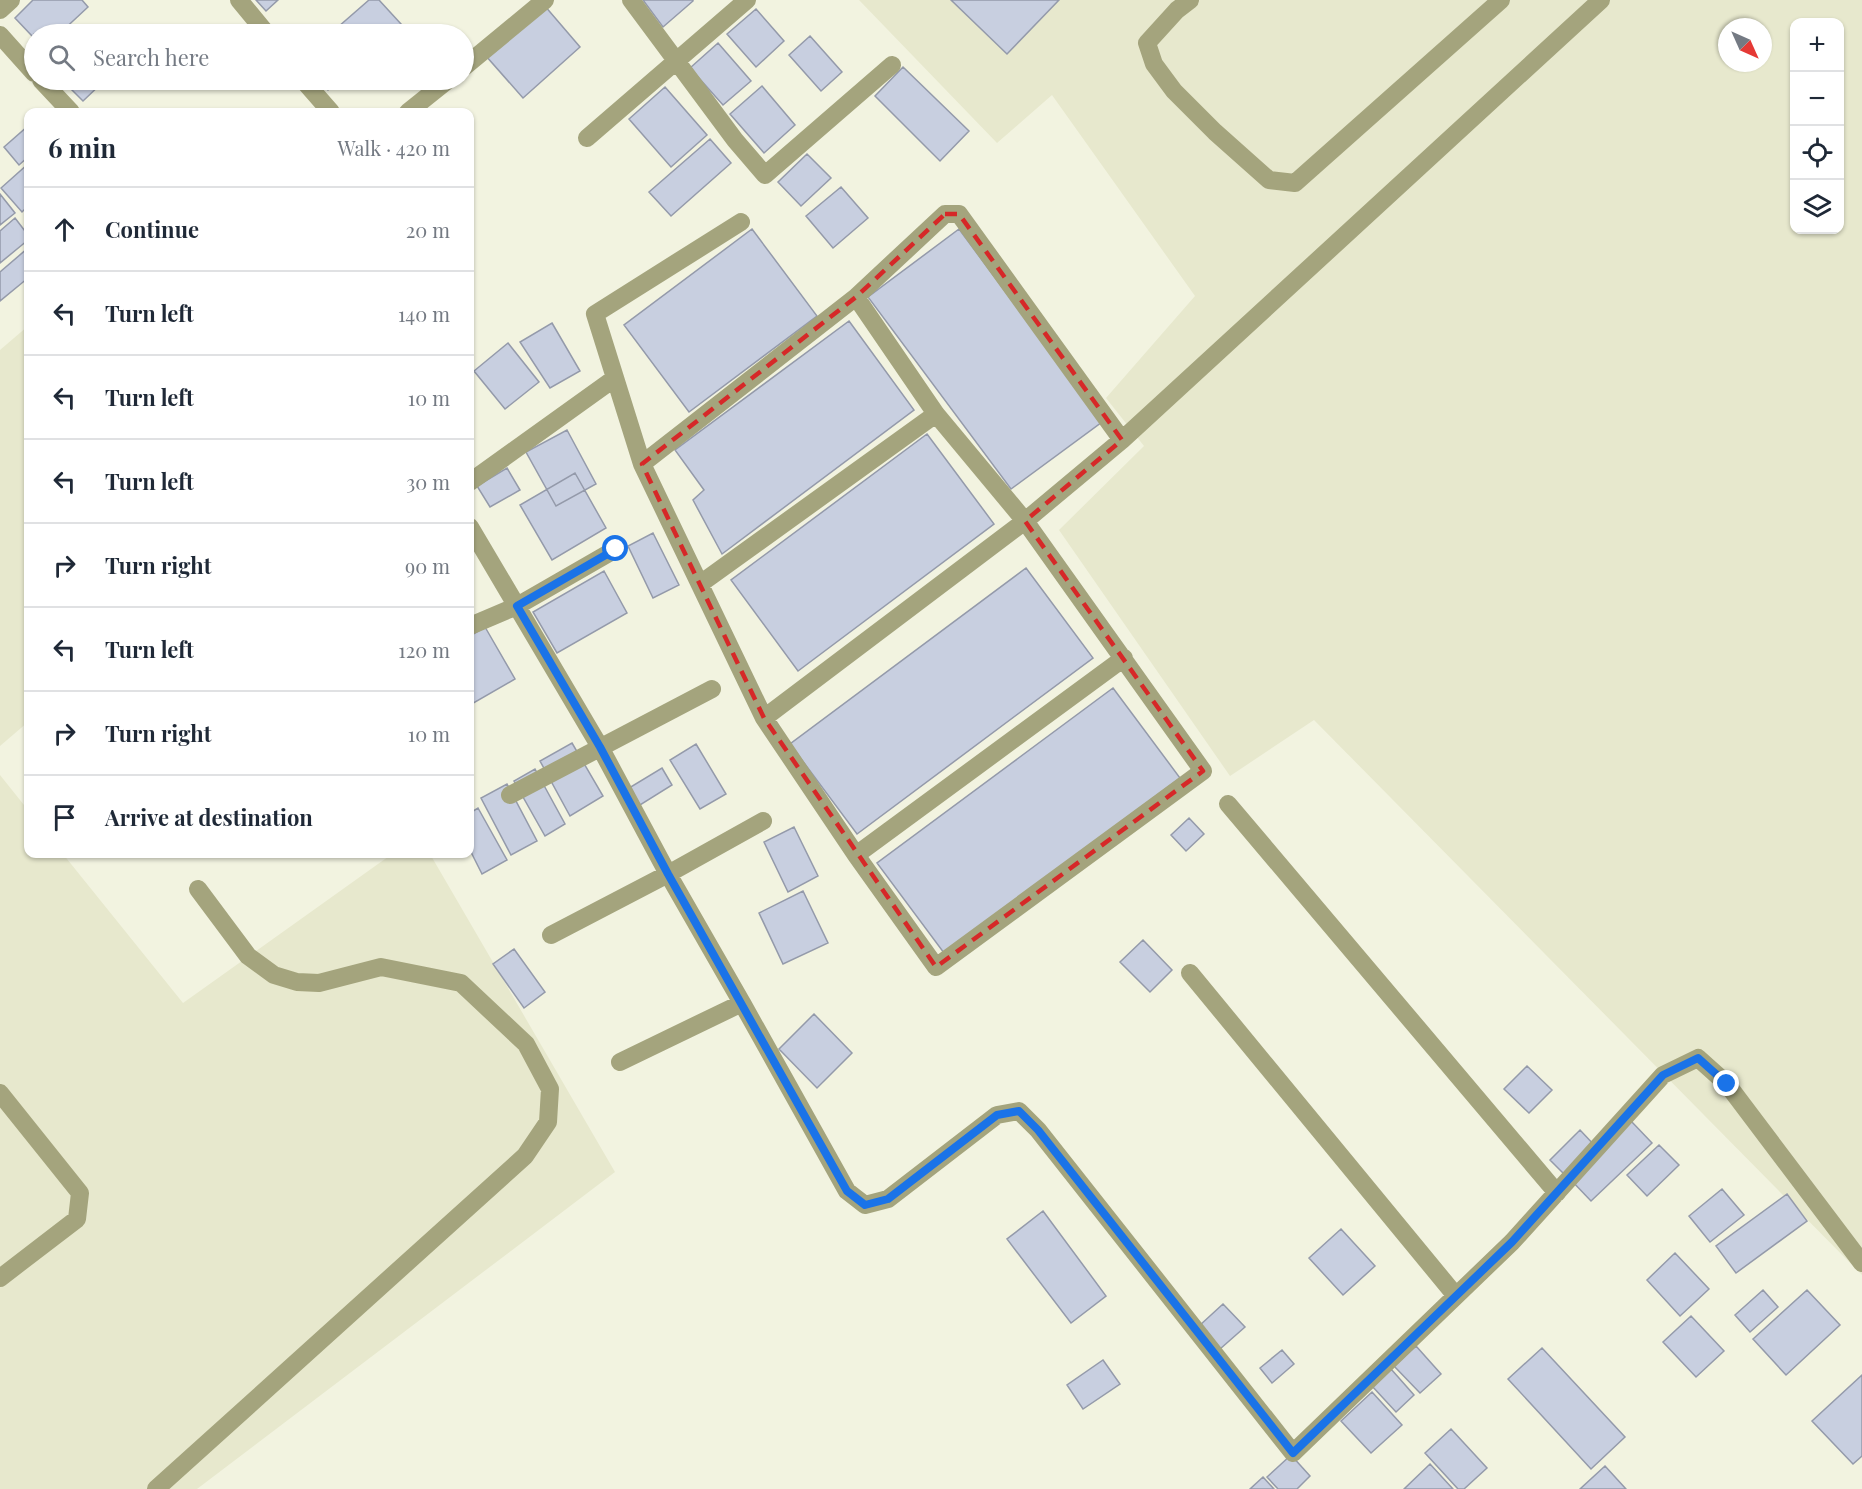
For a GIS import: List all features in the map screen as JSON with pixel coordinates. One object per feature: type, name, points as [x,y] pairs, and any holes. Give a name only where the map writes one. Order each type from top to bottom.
[{"type":"street","points":[[0,10],[11,0]]},
{"type":"street","points":[[239,0],[259,24]]},
{"type":"street","points":[[474,59],[545,0]]},
{"type":"street","points":[[631,0],[735,140],[765,175],[892,65]]},
{"type":"street","points":[[587,138],[747,0]]},
{"type":"street","points":[[1190,0],[1178,9],[1147,43],[1154,64],[1182,99],[1269,180],[1294,183],[1502,0]]},
{"type":"street","points":[[764,718],[1025,521],[1122,440],[1601,0]]},
{"type":"street","points":[[0,35],[24,62]]},
{"type":"street","points":[[50,90],[67,108]]},
{"type":"street","points":[[312,90],[328,108]]},
{"type":"street","points":[[413,108],[436,90]]},
{"type":"street","points":[[642,464],[856,297],[945,214],[959,214],[1122,440]]},
{"type":"street","points":[[741,222],[595,314],[642,464],[764,718],[856,855],[936,967],[1203,771],[1025,521],[936,414],[856,297]]},
{"type":"street","points":[[474,479],[615,378]]},
{"type":"street","points":[[700,584],[936,414]]},
{"type":"street","points":[[474,534],[600,747],[668,874],[847,1191],[865,1205],[888,1199],[997,1115],[1019,1111],[1038,1130],[1293,1453],[1512,1242],[1663,1075],[1698,1058],[1727,1084],[1862,1263]]},
{"type":"street","points":[[474,624],[517,606],[616,549]]},
{"type":"street","points":[[856,855],[1124,658]]},
{"type":"street","points":[[510,795],[712,688]]},
{"type":"street","points":[[1228,804],[1557,1193]]},
{"type":"street","points":[[551,934],[668,874],[763,820]]},
{"type":"street","points":[[156,1489],[525,1156],[548,1122],[550,1089],[526,1044],[461,983],[381,967],[319,983],[297,982],[274,975],[248,956],[198,889]]},
{"type":"street","points":[[1190,973],[1456,1296]]},
{"type":"street","points":[[620,1062],[742,1003]]},
{"type":"street","points":[[0,1093],[80,1193],[77,1219],[0,1278]]},
{"type":"highlighted area","points":[[945,214],[959,214],[1122,440],[1025,521],[1203,771],[936,967],[764,718],[642,464],[856,297]]},
{"type":"shaded area","points":[[859,0],[1862,0],[1862,1275],[1314,720],[1230,776],[1059,530],[1144,446],[1106,398],[1195,296],[1052,95],[997,143]]},
{"type":"shaded area","points":[[24,329],[24,725],[0,746],[0,350]]},
{"type":"shaded area","points":[[0,775],[24,805],[24,858],[66,858],[183,1003],[386,858],[432,858],[615,1172],[197,1489],[0,1489]]},
{"type":"building","points":[[33,0],[82,0],[88,7],[70,24],[24,24],[24,27],[15,18]]},
{"type":"building","points":[[256,0],[278,0],[266,11]]},
{"type":"building","points":[[369,0],[379,0],[401,24],[341,24]]},
{"type":"building","points":[[643,0],[693,0],[693,1],[663,27]]},
{"type":"building","points":[[951,0],[1059,0],[1007,54]]},
{"type":"building","points":[[544,5],[580,47],[523,98],[486,56]]},
{"type":"building","points":[[756,9],[784,41],[756,67],[727,34]]},
{"type":"building","points":[[810,36],[842,72],[821,91],[789,55]]},
{"type":"building","points":[[718,43],[751,81],[723,105],[690,68]]},
{"type":"building","points":[[903,67],[969,131],[940,161],[875,96]]},
{"type":"building","points":[[762,86],[795,125],[764,153],[730,114]]},
{"type":"building","points":[[665,87],[707,135],[671,167],[629,119]]},
{"type":"building","points":[[72,90],[95,90],[83,101]]},
{"type":"building","points":[[24,130],[24,161],[19,165],[4,147]]},
{"type":"building","points":[[710,139],[731,163],[671,216],[649,192]]},
{"type":"building","points":[[807,154],[831,178],[801,206],[778,182]]},
{"type":"building","points":[[24,168],[24,210],[22,212],[1,188]]},
{"type":"building","points":[[841,187],[868,218],[833,248],[806,216]]},
{"type":"building","points":[[0,194],[15,213],[0,225]]},
{"type":"building","points":[[15,218],[24,230],[24,243],[0,263],[0,231]]},
{"type":"building","points":[[752,229],[817,316],[689,412],[624,325]]},
{"type":"building","points":[[959,229],[1102,422],[1011,489],[868,297]]},
{"type":"building","points":[[24,251],[24,281],[0,301],[0,272]]},
{"type":"building","points":[[849,321],[914,410],[722,554],[693,500],[704,490],[675,450]]},
{"type":"building","points":[[552,323],[580,371],[550,388],[520,342]]},
{"type":"building","points":[[508,343],[539,382],[505,409],[474,371]]},
{"type":"building","points":[[567,430],[596,484],[556,506],[526,452]]},
{"type":"building","points":[[927,434],[994,524],[798,671],[731,580]]},
{"type":"building","points":[[507,468],[520,490],[490,507],[477,486]]},
{"type":"building","points":[[575,473],[606,528],[552,560],[520,505]]},
{"type":"building","points":[[653,533],[679,585],[653,598],[628,546]]},
{"type":"building","points":[[1026,568],[1093,658],[857,834],[790,744]]},
{"type":"building","points":[[604,571],[627,613],[557,653],[533,612]]},
{"type":"building","points":[[485,627],[515,679],[474,703],[474,634]]},
{"type":"building","points":[[1113,688],[1180,778],[944,953],[877,863]]},
{"type":"building","points":[[572,743],[603,796],[570,816],[540,761]]},
{"type":"building","points":[[696,744],[726,794],[700,809],[670,760]]},
{"type":"building","points":[[662,768],[672,785],[640,805],[629,788]]},
{"type":"building","points":[[535,769],[565,824],[545,836],[514,781]]},
{"type":"building","points":[[507,784],[537,841],[511,855],[481,798]]},
{"type":"building","points":[[478,808],[507,860],[482,874],[474,858],[474,810]]},
{"type":"building","points":[[1189,818],[1204,834],[1186,851],[1171,835]]},
{"type":"building","points":[[794,827],[818,876],[788,892],[764,842]]},
{"type":"building","points":[[803,891],[828,943],[783,964],[759,913]]},
{"type":"building","points":[[1143,940],[1172,970],[1150,992],[1120,962]]},
{"type":"building","points":[[514,949],[545,992],[524,1008],[493,964]]},
{"type":"building","points":[[814,1014],[852,1053],[817,1088],[779,1049]]},
{"type":"building","points":[[1527,1066],[1552,1090],[1529,1113],[1504,1089]]},
{"type":"building","points":[[1631,1121],[1652,1143],[1591,1201],[1570,1179]]},
{"type":"building","points":[[1580,1130],[1597,1148],[1567,1177],[1550,1160]]},
{"type":"building","points":[[1659,1145],[1679,1165],[1647,1196],[1627,1175]]},
{"type":"building","points":[[1722,1189],[1744,1215],[1710,1242],[1689,1216]]},
{"type":"building","points":[[1787,1194],[1807,1221],[1736,1273],[1716,1246]]},
{"type":"building","points":[[1043,1211],[1106,1296],[1071,1323],[1007,1239]]},
{"type":"building","points":[[1341,1229],[1375,1266],[1343,1295],[1309,1258]]},
{"type":"building","points":[[1675,1253],[1709,1289],[1680,1316],[1647,1280]]},
{"type":"building","points":[[1763,1290],[1778,1307],[1750,1332],[1735,1315]]},
{"type":"building","points":[[1807,1290],[1840,1325],[1786,1375],[1753,1339]]},
{"type":"building","points":[[1223,1304],[1245,1327],[1220,1349],[1199,1326]]},
{"type":"building","points":[[1691,1316],[1724,1351],[1696,1377],[1663,1342]]},
{"type":"building","points":[[1416,1346],[1441,1374],[1420,1393],[1394,1366]]},
{"type":"building","points":[[1542,1348],[1625,1437],[1591,1469],[1508,1379]]},
{"type":"building","points":[[1282,1350],[1294,1364],[1272,1383],[1260,1368]]},
{"type":"building","points":[[1103,1360],[1120,1384],[1083,1409],[1067,1385]]},
{"type":"building","points":[[1391,1369],[1414,1395],[1396,1412],[1372,1386]]},
{"type":"building","points":[[1862,1375],[1862,1456],[1853,1464],[1812,1421]]},
{"type":"building","points":[[1372,1392],[1402,1425],[1371,1453],[1341,1421]]},
{"type":"building","points":[[1451,1429],[1487,1468],[1464,1489],[1458,1489],[1425,1453]]},
{"type":"building","points":[[1291,1455],[1310,1476],[1297,1489],[1278,1489],[1267,1477]]},
{"type":"building","points":[[1430,1464],[1453,1489],[1404,1489]]},
{"type":"building","points":[[1605,1466],[1626,1489],[1580,1489]]},
{"type":"building","points":[[1263,1477],[1274,1489],[1250,1489]]},
{"type":"route","points":[[616,549],[517,606],[600,747],[668,874],[847,1191],[865,1205],[888,1199],[997,1115],[1019,1111],[1038,1130],[1293,1453],[1512,1242],[1663,1075],[1698,1058],[1727,1084]]}]
